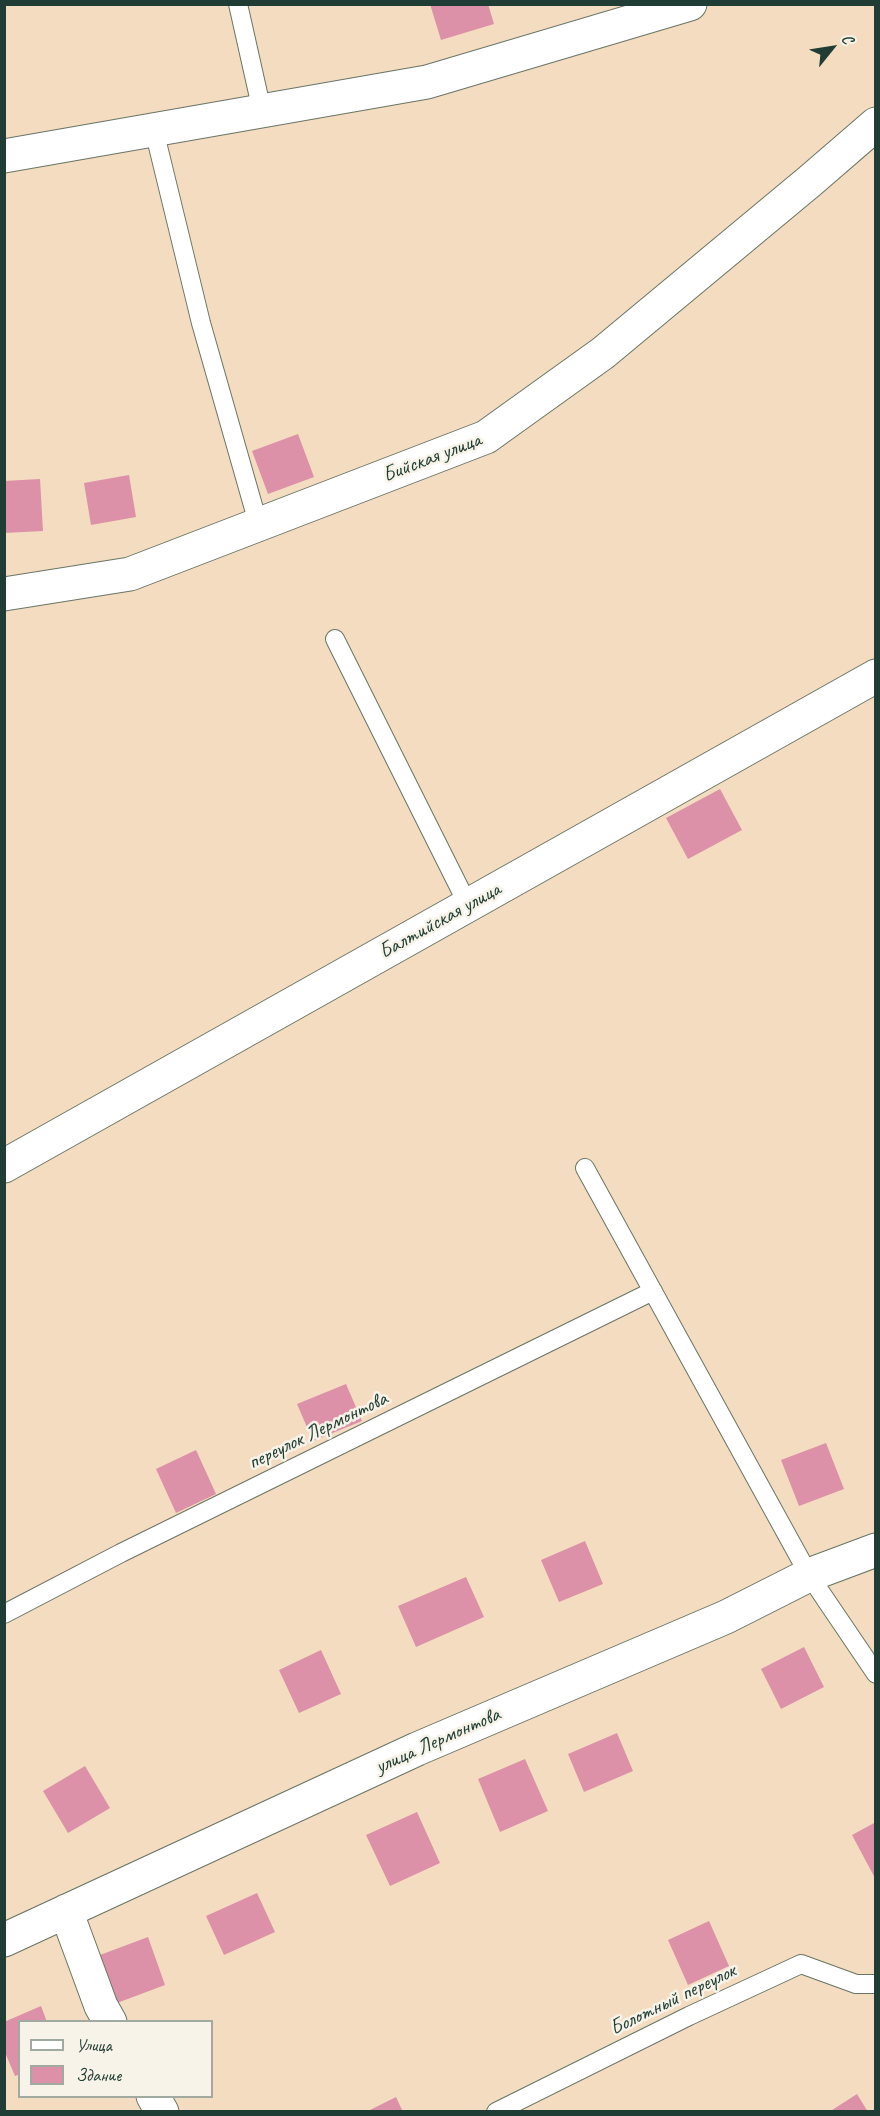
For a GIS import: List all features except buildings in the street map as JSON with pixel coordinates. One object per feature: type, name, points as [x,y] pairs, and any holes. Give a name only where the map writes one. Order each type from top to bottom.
[{"type":"street","points":[[4,156],[427,82],[690,4]]},
{"type":"street","name":"Бийская улица","points":[[4,594],[130,574],[486,437],[603,353],[876,124]]},
{"type":"street","name":"Балтийская улица","points":[[4,1166],[876,676]]},
{"type":"street","name":"улица Лермонтова","points":[[4,1940],[417,1749],[726,1617],[809,1575],[876,1550]]},
{"type":"street","points":[[66,1911],[101,2006],[109,2020]]},
{"type":"street","points":[[154,2098],[162,2112]]},
{"type":"lane","points":[[238,4],[262,111]]},
{"type":"lane","points":[[154,130],[201,322],[258,524]]},
{"type":"lane","points":[[335,639],[468,905]]},
{"type":"lane","points":[[585,1168],[809,1575],[876,1674]]},
{"type":"lane","name":"переулок Лермонтова","points":[[4,1614],[121,1553],[653,1291]]},
{"type":"lane","name":"Болотный переулок","points":[[496,2112],[689,2016],[801,1964],[856,1984],[876,1984]]}]
